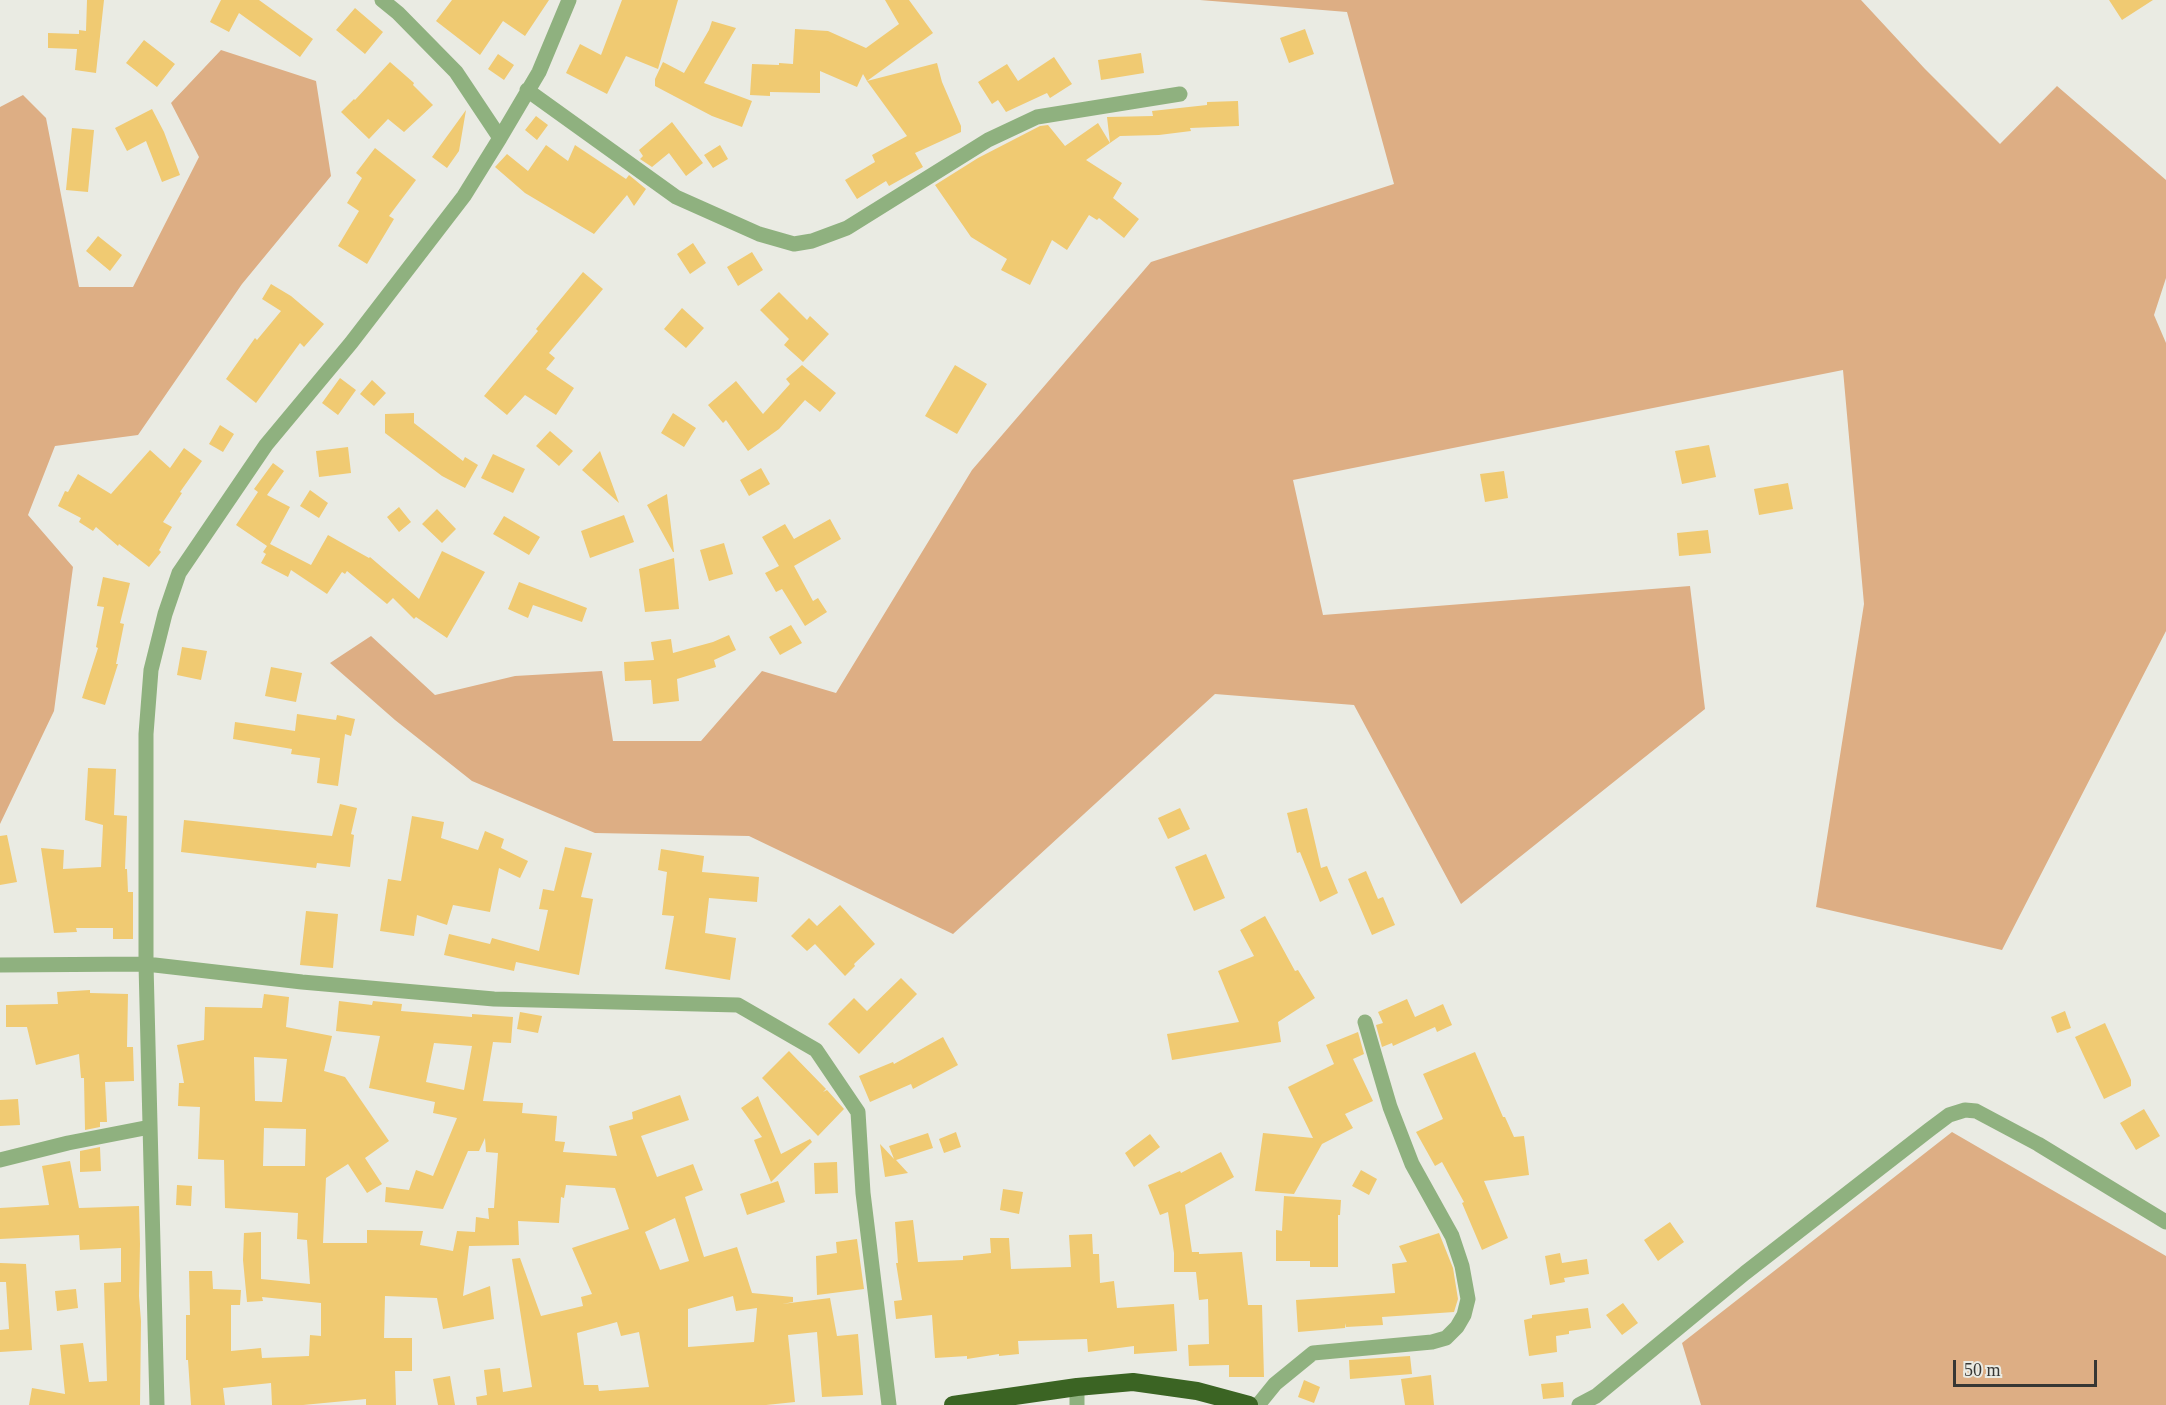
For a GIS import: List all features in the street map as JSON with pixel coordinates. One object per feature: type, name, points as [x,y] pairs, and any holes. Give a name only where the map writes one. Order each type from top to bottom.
[{"type":"highway","points":[[953,1405],[1077,1396],[1133,1382],[1197,1391],[1249,1405]]},
{"type":"street","points":[[382,0],[456,72],[501,138]]},
{"type":"street","points":[[158,1405],[146,964],[146,734],[150,681],[165,614],[179,573],[266,445],[351,343],[464,196],[539,72],[569,0]]},
{"type":"street","points":[[527,90],[676,197],[759,234],[794,244],[812,241],[847,228],[988,140],[1037,117],[1180,94]]},
{"type":"street","points":[[0,965],[146,964],[302,982],[494,999],[738,1005],[816,1050],[858,1112],[863,1193],[889,1405]]},
{"type":"street","points":[[1258,1405],[1275,1384],[1313,1353],[1432,1342],[1446,1338],[1457,1327],[1464,1315],[1468,1299],[1462,1266],[1452,1236],[1412,1164],[1390,1107],[1365,1022]]},
{"type":"street","points":[[1579,1405],[1596,1396],[1745,1273],[1929,1130],[1949,1115],[1965,1110],[1977,1111],[2038,1144],[2166,1222]]},
{"type":"street","points":[[0,1160],[68,1143],[150,1127]]},
{"type":"shaded area","points":[[1200,0],[1861,0],[1925,69],[2000,144],[2057,86],[2166,180],[2166,278],[2154,315],[2166,343],[2166,631],[2002,950],[1816,907],[1864,604],[1843,370],[1293,480],[1323,615],[1690,586],[1705,709],[1461,904],[1354,705],[1215,694],[953,934],[749,836],[595,833],[472,781],[395,720],[330,663],[371,636],[435,695],[515,676],[602,671],[613,741],[701,741],[762,671],[836,693],[972,470],[1151,262],[1394,184],[1347,12]]},
{"type":"shaded area","points":[[221,50],[316,81],[331,176],[242,284],[138,435],[55,446],[28,515],[73,567],[54,711],[0,824],[0,107],[23,95],[46,118],[79,287],[133,287],[199,157],[171,103]]},
{"type":"shaded area","points":[[1952,1132],[2166,1256],[2166,1405],[1701,1405],[1682,1343]]},
{"type":"building","points":[[87,0],[104,0],[96,73],[75,70],[77,49],[48,48],[48,33],[79,34],[79,30],[86,31]]},
{"type":"building","points":[[221,0],[259,0],[313,39],[300,57],[239,13],[229,32],[210,22]]},
{"type":"building","points":[[452,0],[549,0],[525,36],[503,21],[480,55],[436,21]]},
{"type":"building","points":[[622,0],[678,0],[658,69],[626,56],[607,94],[566,73],[580,44],[601,55]]},
{"type":"building","points":[[885,0],[909,0],[933,33],[867,81],[863,74],[857,87],[820,71],[820,93],[770,92],[770,96],[750,95],[752,64],[793,64],[795,29],[828,31],[866,48],[899,24]]},
{"type":"building","points":[[2109,0],[2153,0],[2122,20]]},
{"type":"building","points":[[355,8],[383,32],[365,54],[336,30]]},
{"type":"building","points":[[712,21],[736,28],[704,83],[752,101],[742,127],[712,116],[655,86],[655,79],[663,62],[684,73]]},
{"type":"building","points":[[1305,29],[1314,54],[1289,63],[1280,38]]},
{"type":"building","points":[[144,40],[175,64],[157,87],[126,63]]},
{"type":"building","points":[[1141,53],[1144,73],[1101,80],[1098,60]]},
{"type":"building","points":[[498,54],[514,65],[504,80],[488,69]]},
{"type":"building","points":[[1054,57],[1072,84],[1050,98],[1047,93],[1006,112],[998,100],[992,104],[978,82],[1007,64],[1018,81]]},
{"type":"building","points":[[390,62],[414,83],[413,85],[433,105],[404,132],[388,119],[369,139],[341,112]]},
{"type":"building","points":[[937,63],[942,82],[961,126],[961,132],[915,153],[923,167],[889,186],[886,181],[857,199],[845,180],[875,162],[872,155],[907,136],[867,81]]},
{"type":"building","points":[[1238,101],[1239,126],[1190,128],[1191,131],[1159,135],[1120,136],[1110,143],[1107,117],[1153,116],[1152,111],[1207,105],[1207,102]]},
{"type":"building","points":[[152,109],[164,132],[180,175],[162,182],[146,141],[127,151],[115,128]]},
{"type":"building","points":[[466,110],[459,151],[447,168],[432,157]]},
{"type":"building","points":[[536,116],[548,125],[537,140],[525,130]]},
{"type":"building","points":[[672,122],[703,163],[686,176],[669,153],[652,167],[640,159],[643,156],[639,150]]},
{"type":"building","points":[[1098,123],[1110,143],[1086,160],[1122,183],[1113,198],[1139,219],[1124,238],[1099,218],[1097,220],[1089,215],[1067,250],[1052,240],[1030,285],[1001,270],[1007,259],[971,237],[935,185],[978,158],[1040,126],[1048,125],[1065,146]]},
{"type":"building","points":[[72,128],[94,130],[88,192],[66,190]]},
{"type":"building","points":[[546,145],[568,161],[575,145],[626,179],[629,175],[646,189],[634,206],[627,195],[594,234],[525,193],[495,167],[507,154],[528,171]]},
{"type":"building","points":[[720,145],[728,159],[713,168],[704,155]]},
{"type":"building","points":[[375,148],[416,180],[389,216],[394,219],[367,264],[338,246],[359,211],[347,203],[362,178],[356,173]]},
{"type":"building","points":[[98,236],[122,255],[110,271],[86,251]]},
{"type":"building","points":[[693,243],[706,263],[690,274],[677,254]]},
{"type":"building","points":[[752,252],[763,270],[738,286],[727,267]]},
{"type":"building","points":[[583,272],[603,289],[549,353],[555,358],[546,369],[574,388],[556,415],[525,395],[507,415],[484,396]]},
{"type":"building","points":[[271,284],[291,296],[324,324],[304,347],[300,343],[256,403],[226,379],[255,338],[257,340],[281,311],[262,299]]},
{"type":"building","points":[[779,292],[807,320],[810,316],[829,334],[803,362],[784,345],[789,339],[760,310]]},
{"type":"building","points":[[682,308],[704,328],[686,348],[664,329]]},
{"type":"building","points":[[802,365],[836,393],[820,412],[805,400],[779,429],[748,451],[726,420],[723,423],[708,405],[736,381],[763,414],[790,384],[786,379]]},
{"type":"building","points":[[955,365],[987,384],[957,434],[925,416]]},
{"type":"building","points":[[340,378],[356,390],[338,415],[322,403]]},
{"type":"building","points":[[372,380],[386,393],[374,406],[360,394]]},
{"type":"building","points":[[414,413],[414,423],[463,461],[465,457],[478,465],[465,488],[442,476],[385,433],[385,414]]},
{"type":"building","points":[[673,413],[696,428],[684,447],[661,433]]},
{"type":"building","points":[[220,425],[234,434],[223,452],[209,444]]},
{"type":"building","points":[[550,431],[573,451],[559,466],[536,446]]},
{"type":"building","points":[[1709,445],[1716,477],[1682,484],[1675,451]]},
{"type":"building","points":[[348,447],[351,473],[319,477],[316,451]]},
{"type":"building","points":[[184,448],[202,461],[180,492],[182,493],[163,522],[172,527],[159,550],[161,552],[149,567],[119,544],[118,546],[96,527],[93,531],[79,522],[81,518],[58,506],[65,491],[68,492],[78,474],[111,494],[150,450],[170,468]]},
{"type":"building","points":[[600,451],[619,503],[582,470]]},
{"type":"building","points":[[493,454],[525,469],[513,493],[481,478]]},
{"type":"building","points":[[273,463],[284,471],[267,495],[290,507],[270,544],[311,565],[328,535],[370,557],[419,599],[442,551],[485,572],[447,638],[416,617],[414,619],[393,598],[387,604],[347,571],[345,574],[342,572],[327,594],[291,570],[288,577],[261,563],[267,546],[236,525],[258,492],[254,489]]},
{"type":"building","points":[[761,468],[770,484],[749,496],[740,480]]},
{"type":"building","points":[[1504,471],[1508,498],[1485,502],[1480,474]]},
{"type":"building","points":[[1788,483],[1793,509],[1759,515],[1754,489]]},
{"type":"building","points":[[310,490],[328,503],[319,518],[300,506]]},
{"type":"building","points":[[667,494],[674,552],[647,505]]},
{"type":"building","points":[[399,507],[411,522],[399,532],[387,517]]},
{"type":"building","points":[[437,509],[456,529],[442,543],[422,524]]},
{"type":"building","points":[[624,515],[634,542],[590,558],[581,531]]},
{"type":"building","points":[[504,516],[540,537],[529,555],[493,534]]},
{"type":"building","points":[[830,519],[841,539],[794,566],[813,601],[818,598],[827,612],[805,626],[782,589],[776,592],[765,573],[779,566],[762,537],[785,524],[794,539]]},
{"type":"building","points":[[1708,530],[1711,553],[1679,556],[1677,533]]},
{"type":"building","points":[[724,543],[733,574],[709,581],[700,550]]},
{"type":"building","points":[[674,558],[679,609],[645,612],[639,569]]},
{"type":"building","points":[[103,577],[130,583],[120,623],[124,624],[116,664],[118,664],[105,705],[82,698],[98,648],[96,647],[104,607],[97,606]]},
{"type":"building","points":[[519,582],[587,608],[582,622],[533,605],[528,618],[508,609]]},
{"type":"building","points":[[791,625],[802,643],[780,655],[769,637]]},
{"type":"building","points":[[729,635],[736,650],[714,660],[716,667],[677,679],[679,701],[653,704],[651,680],[625,681],[624,662],[654,660],[651,642],[671,639],[673,653]]},
{"type":"building","points":[[182,647],[207,651],[201,680],[177,675]]},
{"type":"building","points":[[271,667],[302,673],[296,702],[265,696]]},
{"type":"building","points":[[297,714],[336,720],[337,715],[355,719],[351,736],[345,734],[338,786],[317,783],[320,758],[291,754],[292,749],[233,739],[235,722],[295,731]]},
{"type":"building","points":[[88,768],[116,769],[114,815],[127,816],[125,869],[127,869],[128,892],[133,892],[133,939],[113,939],[113,928],[76,928],[77,932],[54,933],[41,848],[64,850],[63,869],[101,867],[103,825],[85,820]]},
{"type":"building","points":[[340,804],[357,808],[351,834],[354,835],[350,867],[317,863],[316,868],[181,852],[184,820],[332,836]]},
{"type":"building","points":[[1180,808],[1190,829],[1168,839],[1158,818]]},
{"type":"building","points":[[1307,808],[1321,868],[1327,866],[1338,893],[1320,902],[1300,852],[1297,853],[1287,813]]},
{"type":"building","points":[[412,816],[444,822],[441,838],[478,850],[485,831],[504,839],[501,848],[528,861],[520,878],[499,868],[490,912],[453,905],[447,925],[417,915],[414,936],[380,931],[388,879],[401,881]]},
{"type":"building","points":[[7,835],[17,882],[0,885],[0,836]]},
{"type":"building","points":[[565,847],[592,853],[581,897],[593,899],[579,975],[516,962],[514,971],[444,955],[449,934],[490,944],[492,938],[539,951],[548,910],[539,909],[543,889],[554,891]]},
{"type":"building","points":[[661,849],[704,856],[702,872],[759,877],[757,902],[709,898],[705,933],[736,938],[730,980],[665,969],[674,916],[662,915],[667,872],[658,870]]},
{"type":"building","points":[[1206,854],[1225,898],[1194,911],[1175,867]]},
{"type":"building","points":[[1366,871],[1378,899],[1383,897],[1395,925],[1372,935],[1348,879]]},
{"type":"building","points":[[840,905],[875,944],[845,976],[815,944],[807,951],[791,936],[809,918],[817,926]]},
{"type":"building","points":[[306,911],[338,914],[333,968],[300,965]]},
{"type":"building","points":[[1265,916],[1295,971],[1298,970],[1315,998],[1278,1022],[1281,1042],[1172,1060],[1167,1034],[1239,1022],[1218,971],[1254,956],[1240,930]]},
{"type":"building","points":[[901,978],[917,994],[859,1054],[828,1024],[854,998],[867,1011]]},
{"type":"building","points":[[90,990],[90,993],[128,994],[127,1047],[133,1047],[134,1081],[105,1082],[107,1122],[100,1122],[100,1127],[85,1130],[84,1078],[81,1078],[79,1054],[36,1065],[27,1027],[6,1027],[6,1005],[58,1004],[57,992]]},
{"type":"building","points":[[264,994],[289,997],[286,1027],[332,1036],[324,1071],[345,1077],[389,1141],[365,1158],[382,1184],[367,1193],[348,1164],[326,1178],[323,1243],[367,1243],[367,1230],[423,1231],[420,1245],[453,1251],[457,1231],[475,1232],[476,1217],[489,1219],[488,1208],[494,1208],[498,1153],[486,1152],[485,1138],[479,1151],[468,1151],[443,1209],[385,1202],[386,1187],[409,1190],[416,1170],[433,1176],[457,1118],[433,1113],[435,1102],[369,1088],[380,1036],[336,1031],[339,1001],[372,1005],[373,1001],[402,1004],[401,1011],[472,1017],[472,1014],[513,1017],[511,1043],[493,1042],[483,1101],[523,1103],[522,1113],[557,1116],[555,1141],[565,1142],[563,1152],[617,1156],[609,1126],[633,1119],[632,1112],[680,1095],[689,1120],[641,1136],[657,1177],[693,1164],[703,1190],[685,1197],[704,1257],[737,1247],[752,1293],[793,1297],[793,1302],[782,1304],[830,1298],[837,1336],[858,1334],[863,1395],[822,1397],[817,1332],[788,1335],[795,1402],[766,1405],[477,1405],[476,1397],[487,1395],[484,1370],[500,1368],[503,1392],[532,1387],[512,1259],[520,1258],[541,1316],[583,1306],[581,1297],[592,1294],[572,1248],[629,1229],[615,1188],[566,1185],[564,1198],[561,1197],[559,1223],[518,1221],[519,1245],[469,1246],[463,1296],[490,1286],[494,1319],[443,1329],[437,1298],[385,1296],[384,1338],[412,1338],[412,1371],[395,1371],[396,1405],[366,1405],[366,1399],[303,1405],[272,1405],[271,1383],[223,1388],[225,1405],[191,1405],[188,1360],[186,1360],[186,1315],[190,1315],[189,1271],[212,1271],[213,1289],[241,1290],[240,1305],[231,1305],[231,1351],[261,1348],[262,1358],[309,1356],[310,1335],[321,1336],[321,1303],[262,1297],[263,1301],[247,1302],[243,1260],[244,1233],[261,1232],[261,1279],[310,1284],[307,1240],[297,1239],[298,1213],[225,1208],[224,1160],[198,1159],[200,1107],[178,1106],[179,1083],[184,1083],[177,1045],[204,1040],[205,1007],[262,1008]],"holes":[[[434,1043],[472,1046],[464,1090],[426,1082]],[[254,1057],[287,1059],[282,1102],[255,1101]],[[264,1128],[306,1129],[305,1166],[263,1166]],[[675,1218],[689,1261],[660,1270],[645,1232]],[[733,1296],[736,1311],[757,1308],[754,1342],[688,1347],[688,1309]],[[617,1322],[621,1336],[639,1332],[649,1387],[599,1391],[598,1385],[584,1385],[577,1333]]]},
{"type":"building","points":[[1407,999],[1415,1017],[1443,1004],[1452,1025],[1437,1032],[1435,1027],[1393,1046],[1392,1043],[1382,1047],[1376,1025],[1383,1023],[1378,1012]]},
{"type":"building","points":[[2065,1011],[2071,1028],[2057,1033],[2051,1017]]},
{"type":"building","points":[[520,1012],[542,1016],[538,1033],[517,1029]]},
{"type":"building","points":[[2105,1023],[2131,1080],[2131,1086],[2104,1099],[2075,1037]]},
{"type":"building","points":[[1358,1032],[1364,1054],[1353,1059],[1373,1101],[1345,1114],[1353,1128],[1322,1144],[1294,1194],[1255,1191],[1263,1133],[1313,1138],[1288,1087],[1334,1064],[1326,1045]]},
{"type":"building","points":[[943,1037],[958,1065],[913,1089],[911,1084],[870,1102],[859,1076],[893,1062],[894,1064]]},
{"type":"building","points":[[789,1051],[826,1089],[823,1092],[827,1090],[844,1109],[818,1136],[762,1078]]},
{"type":"building","points":[[1475,1052],[1514,1137],[1524,1136],[1529,1175],[1484,1181],[1508,1238],[1482,1250],[1462,1203],[1464,1202],[1442,1162],[1435,1166],[1416,1132],[1443,1119],[1423,1074]]},
{"type":"building","points":[[758,1096],[781,1154],[810,1139],[812,1142],[771,1182],[754,1140],[762,1137],[741,1108]]},
{"type":"building","points":[[18,1099],[20,1125],[0,1126],[0,1100]]},
{"type":"building","points":[[2144,1109],[2160,1136],[2136,1150],[2120,1123]]},
{"type":"building","points":[[956,1132],[961,1147],[944,1153],[939,1139]]},
{"type":"building","points":[[928,1133],[933,1148],[896,1160],[908,1173],[885,1177],[880,1144],[894,1159],[889,1146]]},
{"type":"building","points":[[1150,1134],[1160,1147],[1134,1167],[1125,1153]]},
{"type":"building","points":[[100,1147],[101,1171],[80,1172],[80,1151]]},
{"type":"building","points":[[1221,1152],[1234,1177],[1185,1205],[1192,1252],[1199,1252],[1199,1254],[1242,1252],[1248,1305],[1262,1305],[1264,1377],[1229,1377],[1229,1365],[1189,1366],[1188,1345],[1209,1344],[1208,1299],[1199,1300],[1196,1272],[1174,1272],[1174,1253],[1168,1212],[1160,1215],[1148,1185],[1180,1171],[1181,1173]]},
{"type":"building","points":[[70,1161],[79,1208],[139,1206],[140,1405],[29,1405],[32,1388],[65,1394],[60,1345],[83,1343],[89,1382],[107,1381],[104,1283],[121,1282],[121,1248],[80,1250],[79,1235],[0,1239],[0,1208],[49,1205],[42,1166]]},
{"type":"building","points":[[837,1162],[838,1193],[815,1194],[814,1163]]},
{"type":"building","points":[[1361,1170],[1377,1179],[1369,1195],[1352,1186]]},
{"type":"building","points":[[778,1181],[785,1202],[747,1215],[740,1194]]},
{"type":"building","points":[[177,1185],[192,1186],[191,1206],[176,1205]]},
{"type":"building","points":[[1003,1189],[1023,1192],[1019,1214],[1000,1210]]},
{"type":"building","points":[[1284,1196],[1341,1200],[1340,1215],[1338,1215],[1338,1267],[1310,1267],[1310,1261],[1276,1261],[1276,1230],[1282,1231]]},
{"type":"building","points":[[913,1220],[918,1262],[963,1260],[963,1256],[991,1253],[990,1238],[1009,1238],[1011,1269],[1071,1267],[1069,1235],[1092,1234],[1093,1254],[1099,1254],[1100,1283],[1114,1281],[1117,1308],[1174,1304],[1177,1351],[1134,1354],[1134,1346],[1088,1352],[1087,1339],[1018,1341],[1019,1354],[999,1356],[999,1354],[967,1359],[967,1356],[935,1358],[932,1315],[896,1319],[894,1301],[902,1300],[896,1263],[898,1263],[895,1222]]},
{"type":"building","points":[[1670,1222],[1684,1242],[1658,1261],[1644,1240]]},
{"type":"building","points":[[1439,1233],[1453,1268],[1458,1299],[1454,1312],[1382,1317],[1383,1325],[1346,1327],[1346,1323],[1345,1328],[1298,1332],[1296,1300],[1395,1293],[1392,1264],[1407,1262],[1399,1246]]},
{"type":"building","points":[[857,1239],[864,1289],[817,1295],[816,1256],[837,1253],[836,1242]]},
{"type":"building","points":[[1560,1253],[1562,1263],[1587,1259],[1589,1274],[1564,1278],[1565,1282],[1550,1285],[1545,1256]]},
{"type":"building","points":[[0,1263],[26,1264],[32,1350],[0,1352],[0,1330],[9,1329],[6,1282],[0,1282]]},
{"type":"building","points":[[76,1289],[78,1308],[57,1311],[55,1291]]},
{"type":"building","points":[[1623,1303],[1638,1323],[1622,1335],[1606,1315]]},
{"type":"building","points":[[1588,1308],[1591,1328],[1569,1331],[1569,1334],[1556,1336],[1557,1352],[1529,1356],[1524,1320],[1532,1318],[1532,1315]]},
{"type":"building","points":[[1410,1356],[1412,1374],[1350,1379],[1349,1360]]},
{"type":"building","points":[[1431,1375],[1434,1405],[1405,1405],[1401,1379]]},
{"type":"building","points":[[450,1376],[455,1405],[438,1405],[433,1379]]},
{"type":"building","points":[[1304,1380],[1320,1387],[1314,1403],[1298,1397]]},
{"type":"building","points":[[1563,1382],[1564,1397],[1543,1399],[1541,1384]]}]
